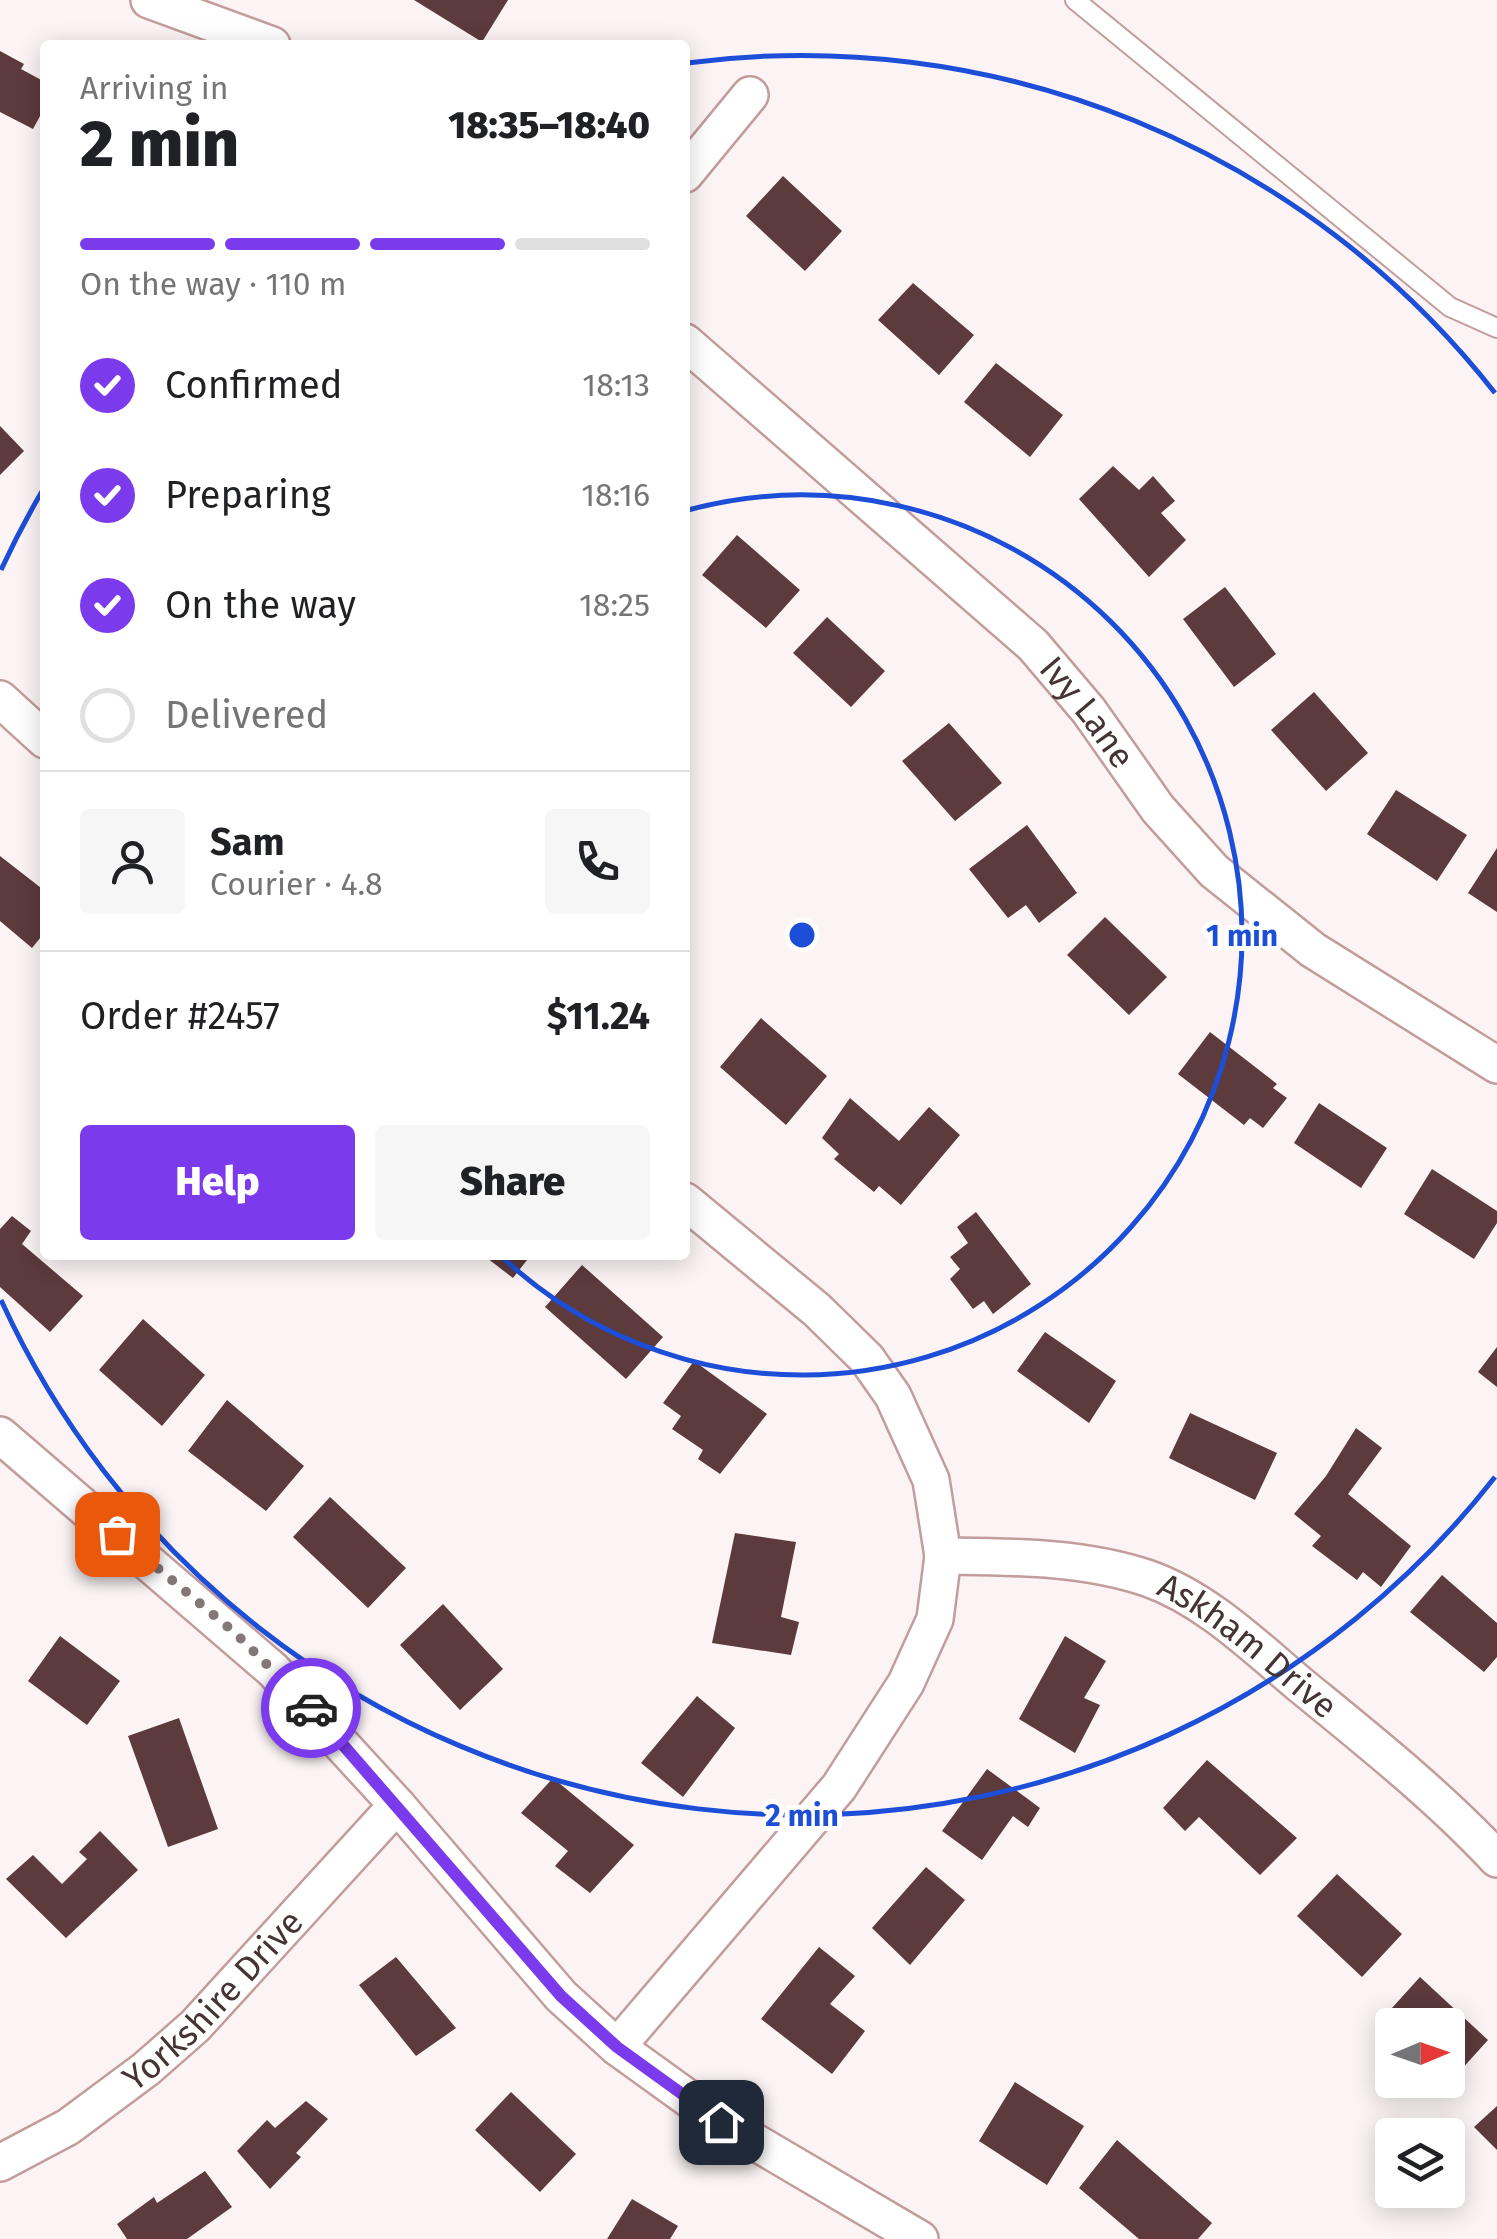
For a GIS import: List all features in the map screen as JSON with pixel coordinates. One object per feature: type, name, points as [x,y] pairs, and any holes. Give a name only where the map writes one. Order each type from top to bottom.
[{"type":"street","points":[[149,0],[258,40]]},
{"type":"street","points":[[690,168],[750,96]]},
{"type":"street","name":"Ivy Lane","points":[[690,346],[1033,644],[1089,711],[1158,810],[1214,871],[1262,913],[1314,950],[1497,1065]]},
{"type":"street","points":[[0,698],[40,735]]},
{"type":"street","points":[[617,2047],[839,1787],[906,1683],[936,1619],[943,1556],[931,1480],[894,1396],[867,1359],[816,1310],[690,1205]]},
{"type":"street","points":[[0,1435],[234,1632],[310,1706],[561,1996],[617,2047],[721,2122],[920,2239]]},
{"type":"street","name":"Askham Drive","points":[[943,1556],[1034,1557],[1098,1565],[1148,1579],[1178,1593],[1216,1615],[1350,1725],[1497,1859]]},
{"type":"street","name":"Yorkshire Drive","points":[[0,2163],[68,2127],[196,2026],[396,1804]]},
{"type":"lane","points":[[1074,0],[1450,307],[1497,328]]},
{"type":"building","points":[[414,0],[508,0],[483,40]]},
{"type":"building","points":[[0,51],[24,64],[21,69],[40,79],[40,116],[33,129],[0,112]]},
{"type":"building","points":[[783,176],[842,231],[805,271],[746,216]]},
{"type":"building","points":[[913,283],[974,335],[939,375],[878,320]]},
{"type":"building","points":[[996,363],[1063,415],[1030,457],[964,402]]},
{"type":"building","points":[[0,426],[24,451],[0,475]]},
{"type":"building","points":[[1113,466],[1139,490],[1153,476],[1175,501],[1161,513],[1186,540],[1149,577],[1079,499]]},
{"type":"building","points":[[737,535],[800,590],[766,628],[702,575]]},
{"type":"building","points":[[1225,587],[1276,654],[1234,687],[1183,619]]},
{"type":"building","points":[[827,617],[885,671],[851,707],[793,653]]},
{"type":"building","points":[[1314,692],[1368,753],[1326,791],[1271,730]]},
{"type":"building","points":[[949,723],[1002,783],[955,821],[902,761]]},
{"type":"building","points":[[1396,790],[1467,835],[1437,881],[1367,834]]},
{"type":"building","points":[[1027,825],[1077,893],[1039,923],[1026,905],[1008,918],[969,869]]},
{"type":"building","points":[[1497,848],[1497,912],[1468,893]]},
{"type":"building","points":[[0,856],[40,887],[40,938],[32,948],[0,921]]},
{"type":"building","points":[[1105,917],[1167,977],[1129,1015],[1067,955]]},
{"type":"building","points":[[761,1018],[827,1076],[786,1125],[720,1067]]},
{"type":"building","points":[[1210,1032],[1277,1084],[1273,1088],[1287,1098],[1263,1128],[1250,1118],[1244,1125],[1178,1074]]},
{"type":"building","points":[[850,1098],[899,1141],[929,1107],[960,1135],[901,1205],[879,1186],[874,1192],[834,1159],[839,1154],[822,1138]]},
{"type":"building","points":[[1319,1103],[1387,1148],[1361,1188],[1294,1143]]},
{"type":"building","points":[[1432,1169],[1497,1211],[1497,1223],[1474,1259],[1404,1214]]},
{"type":"building","points":[[976,1212],[1031,1284],[993,1314],[984,1301],[973,1309],[950,1279],[960,1269],[950,1257],[968,1243],[957,1227]]},
{"type":"building","points":[[12,1216],[31,1231],[22,1244],[83,1296],[50,1332],[0,1287],[0,1229]]},
{"type":"building","points":[[490,1260],[527,1260],[513,1278]]},
{"type":"building","points":[[582,1265],[663,1337],[626,1379],[545,1307]]},
{"type":"building","points":[[143,1319],[205,1375],[162,1426],[99,1370]]},
{"type":"building","points":[[1045,1332],[1116,1381],[1089,1423],[1017,1371]]},
{"type":"building","points":[[1497,1347],[1497,1387],[1478,1372]]},
{"type":"building","points":[[694,1361],[767,1414],[720,1474],[698,1459],[703,1450],[672,1429],[681,1416],[663,1403]]},
{"type":"building","points":[[227,1400],[304,1466],[266,1511],[188,1451]]},
{"type":"building","points":[[1190,1413],[1277,1453],[1255,1500],[1169,1458]]},
{"type":"building","points":[[1356,1428],[1382,1448],[1348,1494],[1411,1546],[1381,1587],[1363,1572],[1357,1580],[1312,1546],[1321,1536],[1294,1514],[1326,1476]]},
{"type":"building","points":[[330,1497],[406,1568],[368,1608],[293,1537]]},
{"type":"building","points":[[735,1533],[796,1542],[781,1617],[799,1622],[791,1655],[712,1643]]},
{"type":"building","points":[[1442,1575],[1497,1623],[1497,1657],[1484,1672],[1410,1612]]},
{"type":"building","points":[[443,1604],[503,1669],[460,1710],[400,1645]]},
{"type":"building","points":[[60,1636],[120,1681],[87,1725],[28,1681]]},
{"type":"building","points":[[1065,1636],[1106,1661],[1084,1698],[1100,1705],[1075,1753],[1019,1719]]},
{"type":"building","points":[[697,1696],[735,1728],[683,1797],[641,1763]]},
{"type":"building","points":[[179,1718],[218,1829],[168,1847],[128,1736]]},
{"type":"building","points":[[1207,1760],[1297,1838],[1260,1875],[1199,1817],[1185,1831],[1163,1808]]},
{"type":"building","points":[[987,1769],[1040,1808],[1028,1827],[1013,1816],[982,1860],[942,1831]]},
{"type":"building","points":[[553,1778],[634,1845],[590,1893],[555,1866],[568,1851],[521,1813]]},
{"type":"building","points":[[100,1831],[138,1870],[66,1938],[6,1879],[33,1855],[62,1884],[87,1859],[79,1852]]},
{"type":"building","points":[[926,1867],[965,1900],[910,1965],[872,1928]]},
{"type":"building","points":[[1337,1874],[1402,1934],[1362,1977],[1297,1916]]},
{"type":"building","points":[[819,1947],[855,1976],[830,2004],[865,2031],[832,2074],[761,2019]]},
{"type":"building","points":[[396,1957],[456,2028],[416,2056],[359,1985]]},
{"type":"building","points":[[1420,1977],[1453,2008],[1392,2008]]},
{"type":"building","points":[[1465,2019],[1488,2040],[1465,2065]]},
{"type":"building","points":[[1015,2082],[1084,2126],[1047,2185],[979,2141]]},
{"type":"building","points":[[511,2092],[576,2154],[540,2192],[475,2130]]},
{"type":"building","points":[[306,2101],[328,2119],[296,2153],[301,2157],[270,2189],[237,2151],[267,2120],[275,2128]]},
{"type":"building","points":[[1497,2106],[1497,2150],[1474,2127]]},
{"type":"building","points":[[1117,2140],[1212,2223],[1198,2239],[1139,2239],[1079,2188]]},
{"type":"building","points":[[205,2171],[232,2207],[187,2239],[127,2239],[117,2224],[154,2197],[157,2203]]},
{"type":"building","points":[[632,2199],[678,2226],[670,2239],[607,2239]]},
{"type":"way so far","points":[[117,1534],[234,1632],[311,1708]]},
{"type":"route","points":[[311,1708],[561,1996],[617,2047],[721,2122]]}]
